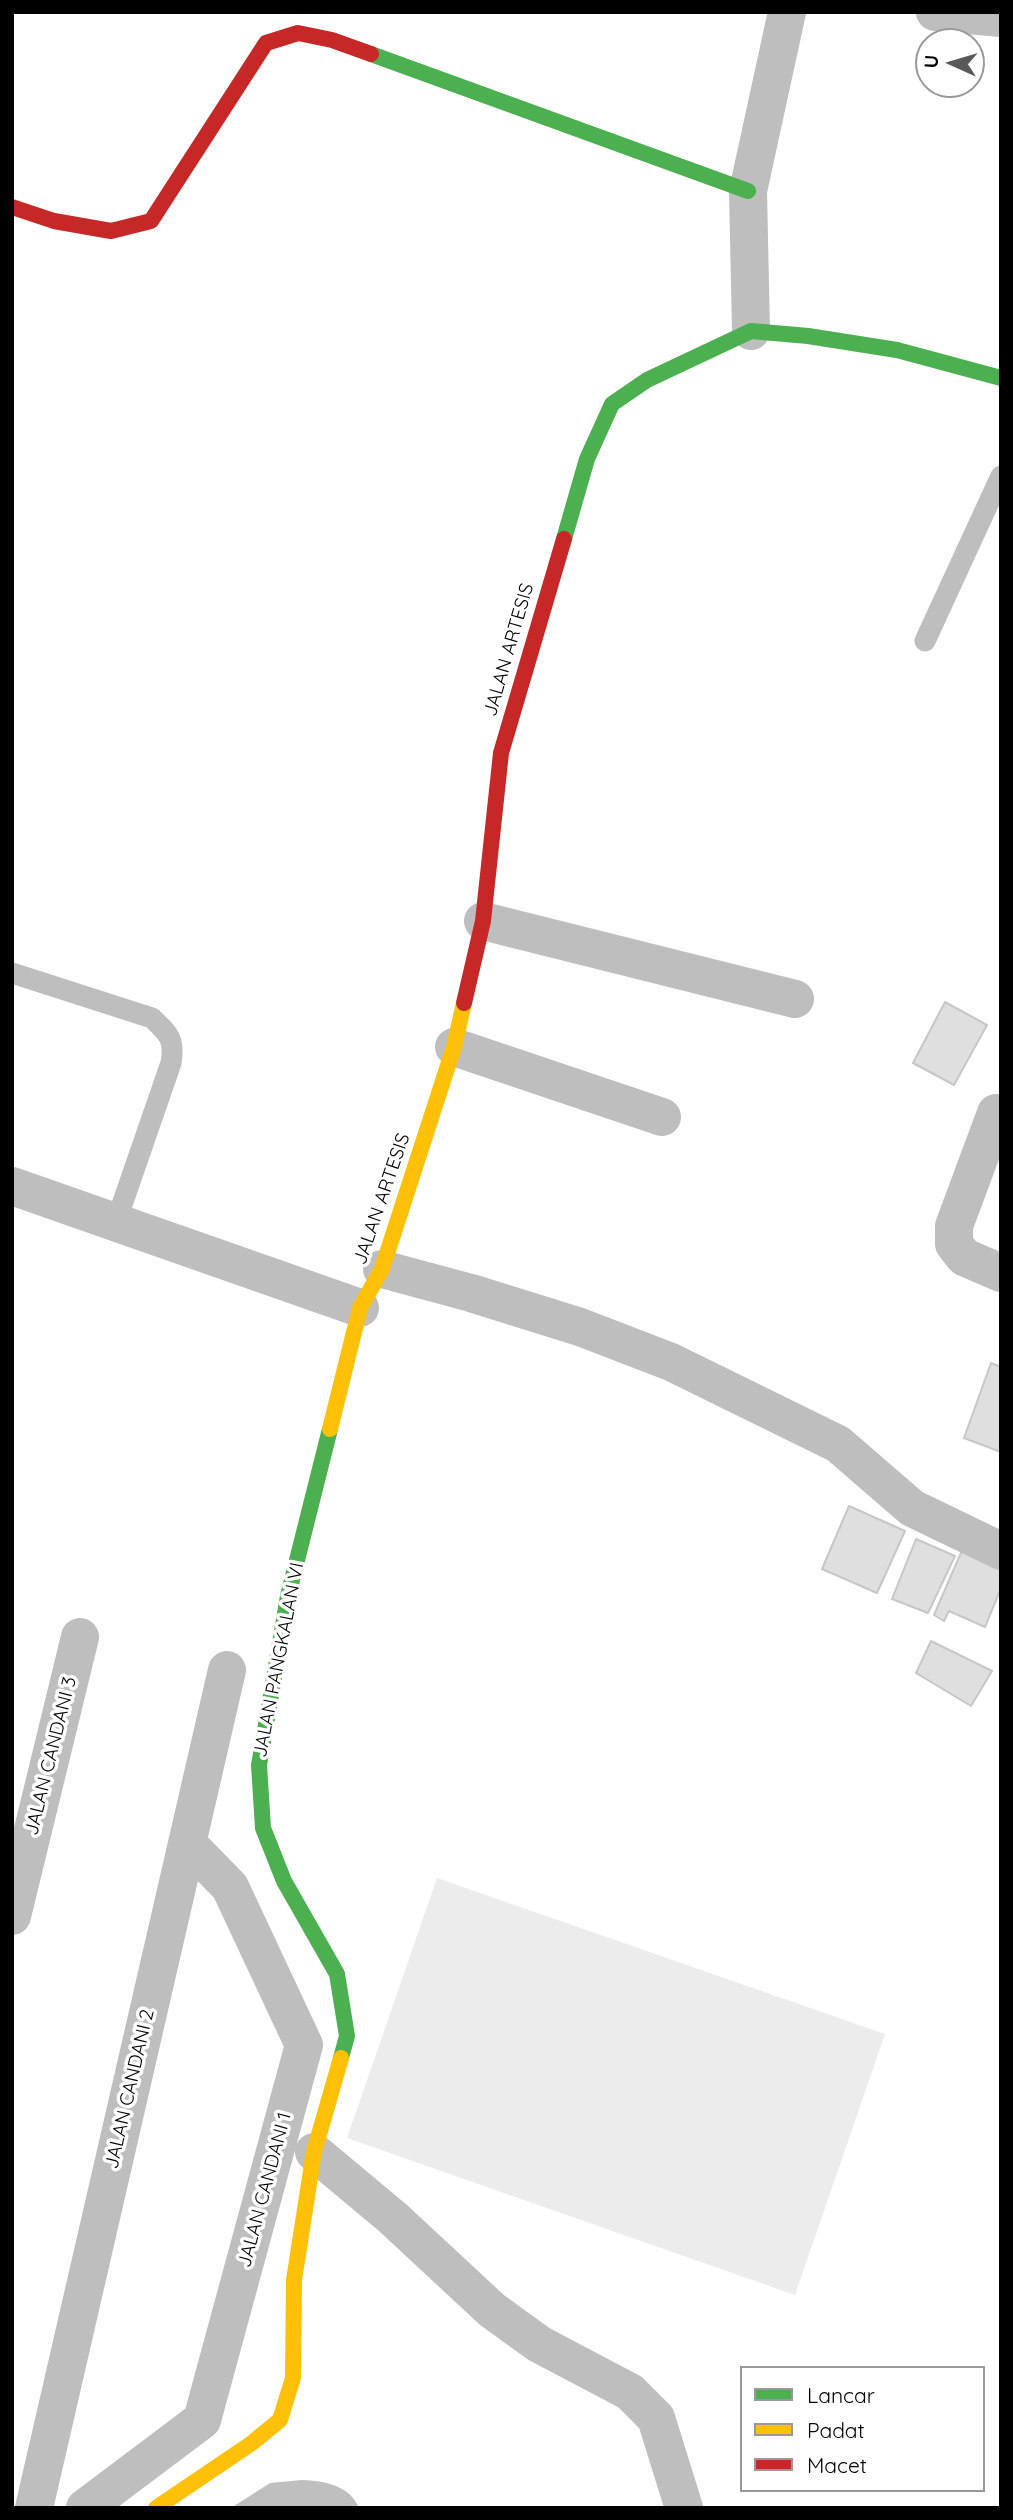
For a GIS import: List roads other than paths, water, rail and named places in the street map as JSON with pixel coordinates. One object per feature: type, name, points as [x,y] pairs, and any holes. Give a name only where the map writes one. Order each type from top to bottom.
[{"type":"street","points":[[787,12],[748,191],[751,331],[807,336],[897,351],[1001,378]]},
{"type":"street","points":[[935,12],[1001,18]]},
{"type":"street","points":[[12,207],[54,221],[111,231],[151,221],[266,43],[298,33],[332,40],[748,191]]},
{"type":"street","name":"JALAN ARTESIS","points":[[360,1308],[382,1269],[454,1047],[483,921],[501,753],[587,459],[612,404],[647,380],[751,331]]},
{"type":"street","points":[[483,921],[795,999]]},
{"type":"street","points":[[454,1047],[662,1117]]},
{"type":"street","points":[[996,1113],[954,1226],[954,1244],[964,1257],[1001,1273]]},
{"type":"street","points":[[12,1186],[360,1308]]},
{"type":"street","points":[[382,1269],[580,1327],[671,1362],[838,1444],[912,1508],[1001,1551]]},
{"type":"street","name":"JALAN PANGKALAN VI","points":[[156,2508],[280,2420],[293,2378],[294,2280],[314,2152],[347,2036],[337,1974],[284,1881],[263,1828],[259,1765],[288,1596],[360,1308]]},
{"type":"street","name":"JALAN CANDANI 3","points":[[12,1916],[80,1637]]},
{"type":"street","name":"JALAN CANDANI 2","points":[[34,2508],[227,1670]]},
{"type":"street","name":"JALAN CANDANI 1","points":[[85,2508],[202,2420],[304,2045],[230,1887],[187,1843]]},
{"type":"street","points":[[314,2152],[393,2218],[492,2310],[539,2344],[630,2392],[656,2418],[684,2508]]},
{"type":"lane","points":[[925,641],[1001,476]]},
{"type":"lane","points":[[12,973],[152,1018],[167,1032],[174,1047],[171,1063],[116,1222]]}]
